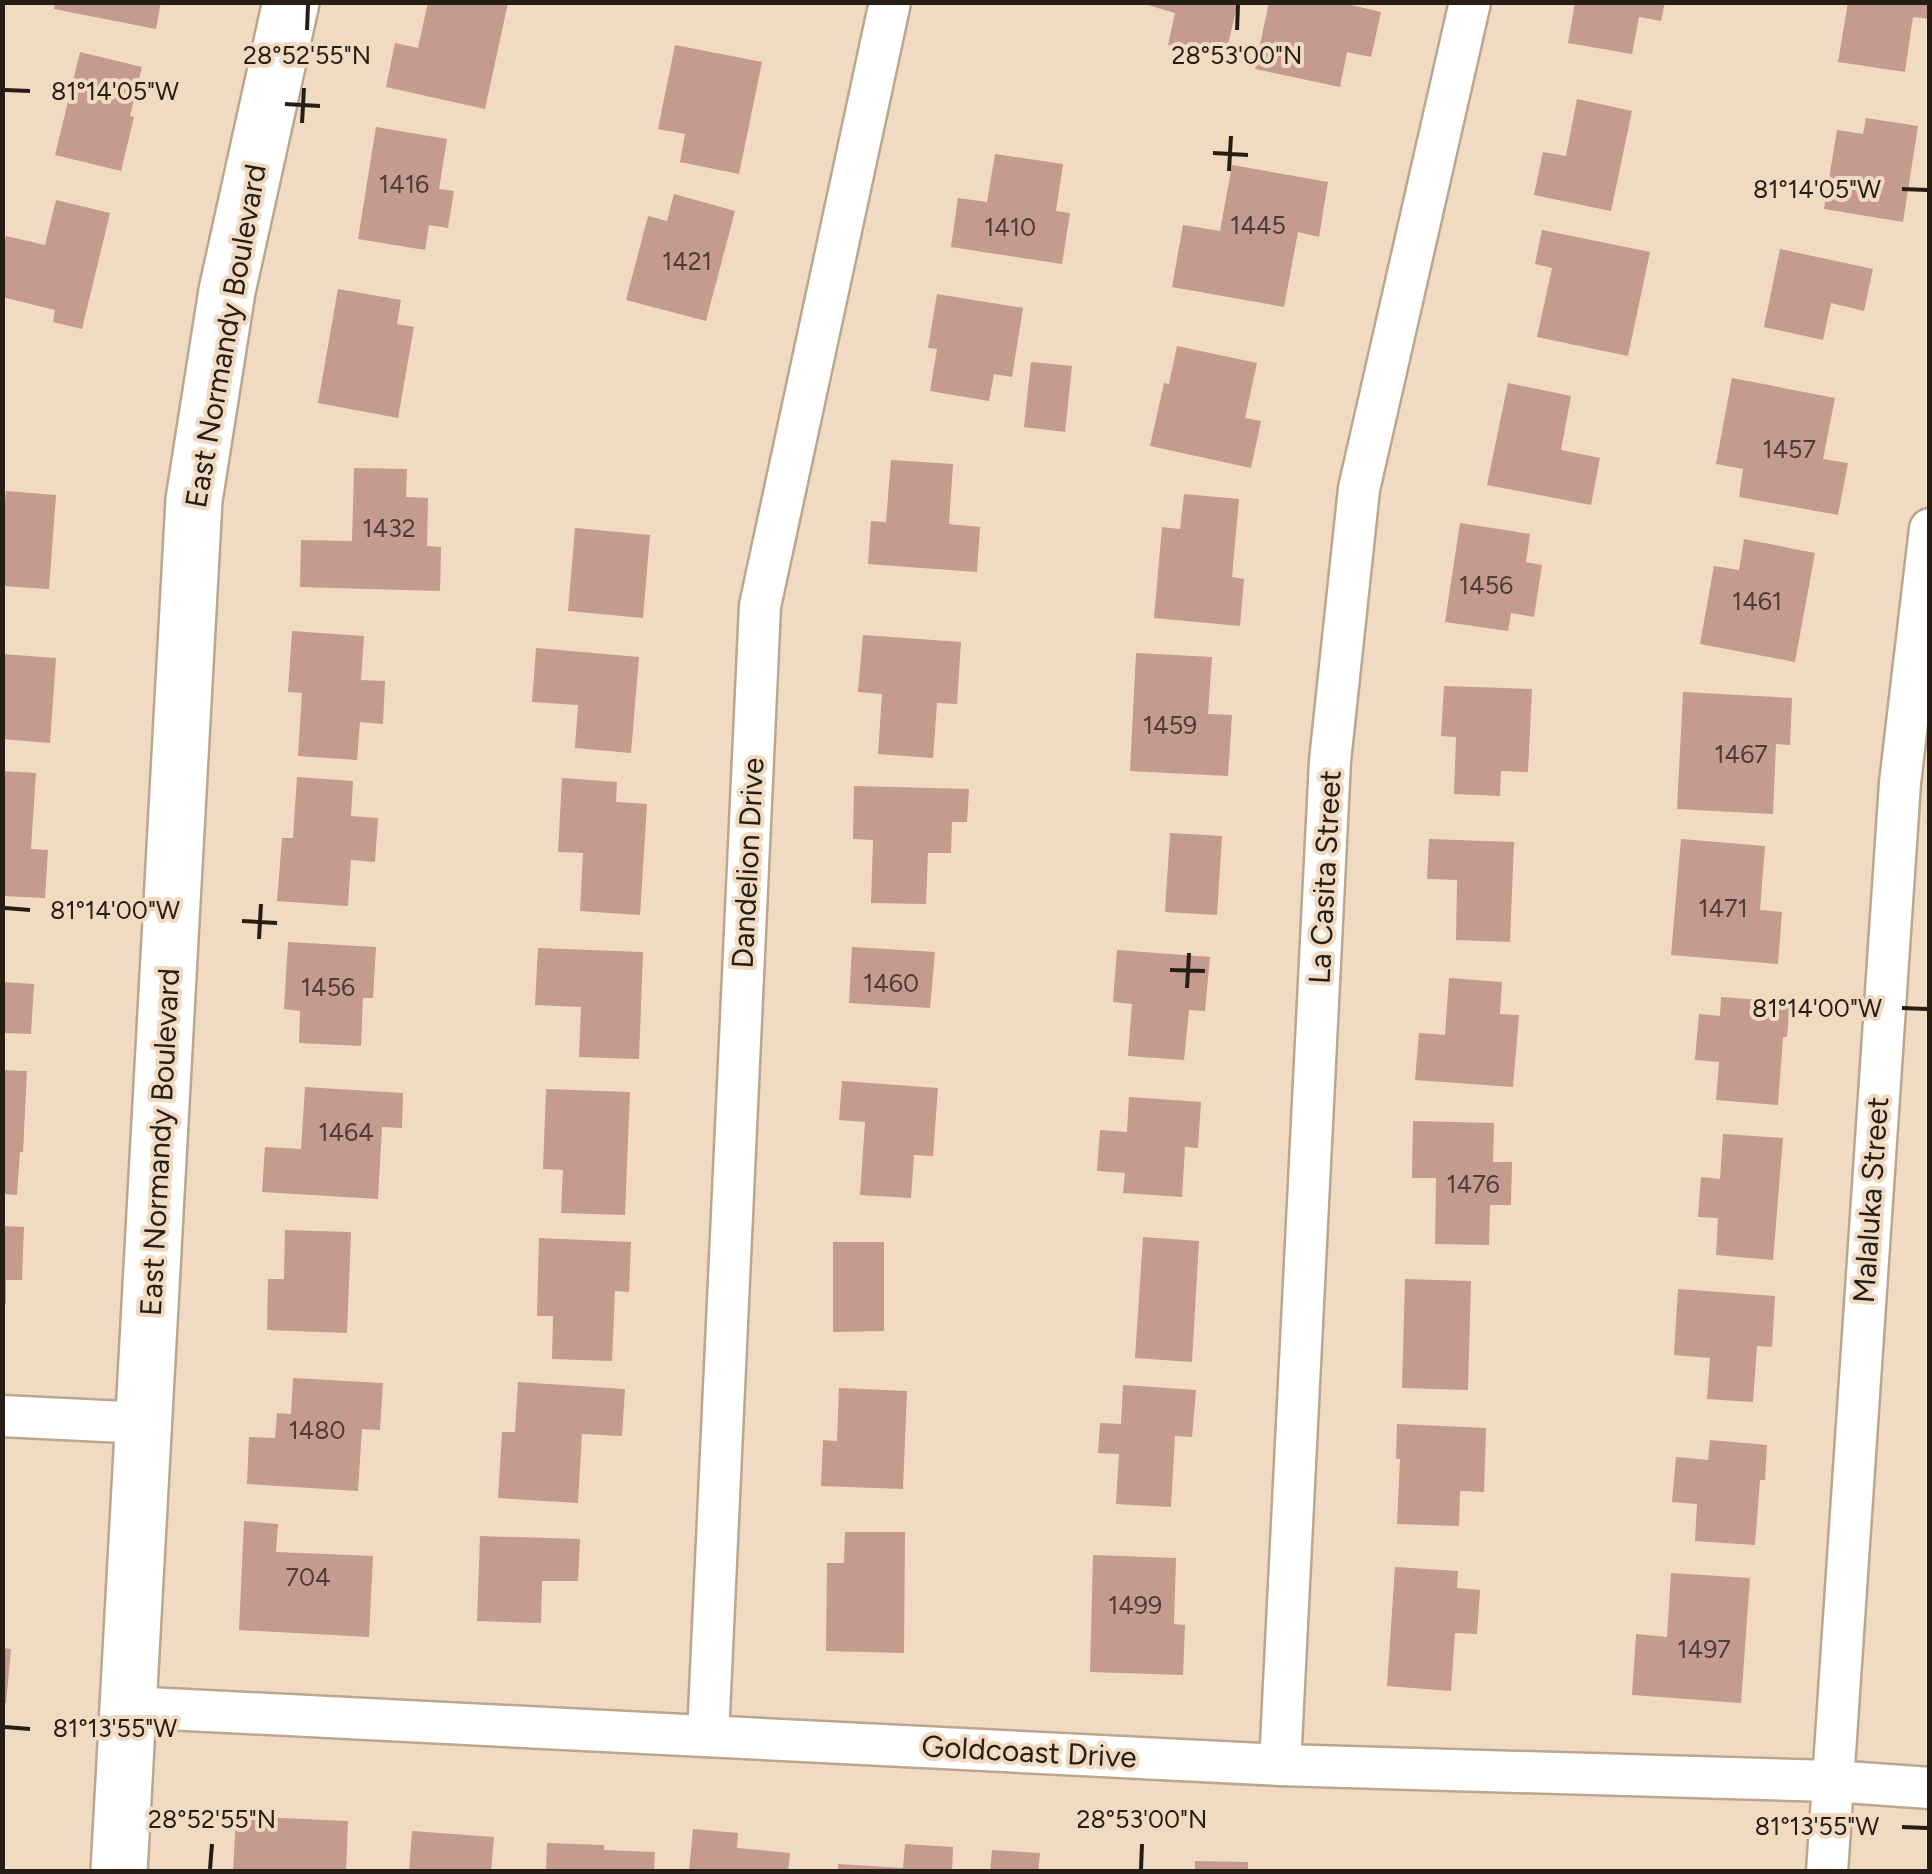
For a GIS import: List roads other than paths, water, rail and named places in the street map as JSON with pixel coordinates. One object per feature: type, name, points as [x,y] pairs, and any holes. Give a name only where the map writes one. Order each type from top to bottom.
[{"type":"street","name":"East Normandy Boulevard","points":[[119,1872],[194,500],[227,291],[291,2]]},
{"type":"street","name":"Dandelion Drive","points":[[708,1736],[760,606],[890,2]]},
{"type":"street","name":"La Casita Street","points":[[1280,1765],[1330,761],[1359,488],[1470,2]]},
{"type":"street","name":"Malaluka Street","points":[[1827,1872],[1900,784],[1930,529]]},
{"type":"street","points":[[2,1416],[145,1423]]},
{"type":"street","name":"Goldcoast Drive","points":[[128,1708],[1280,1765],[1832,1781],[1930,1788]]}]
